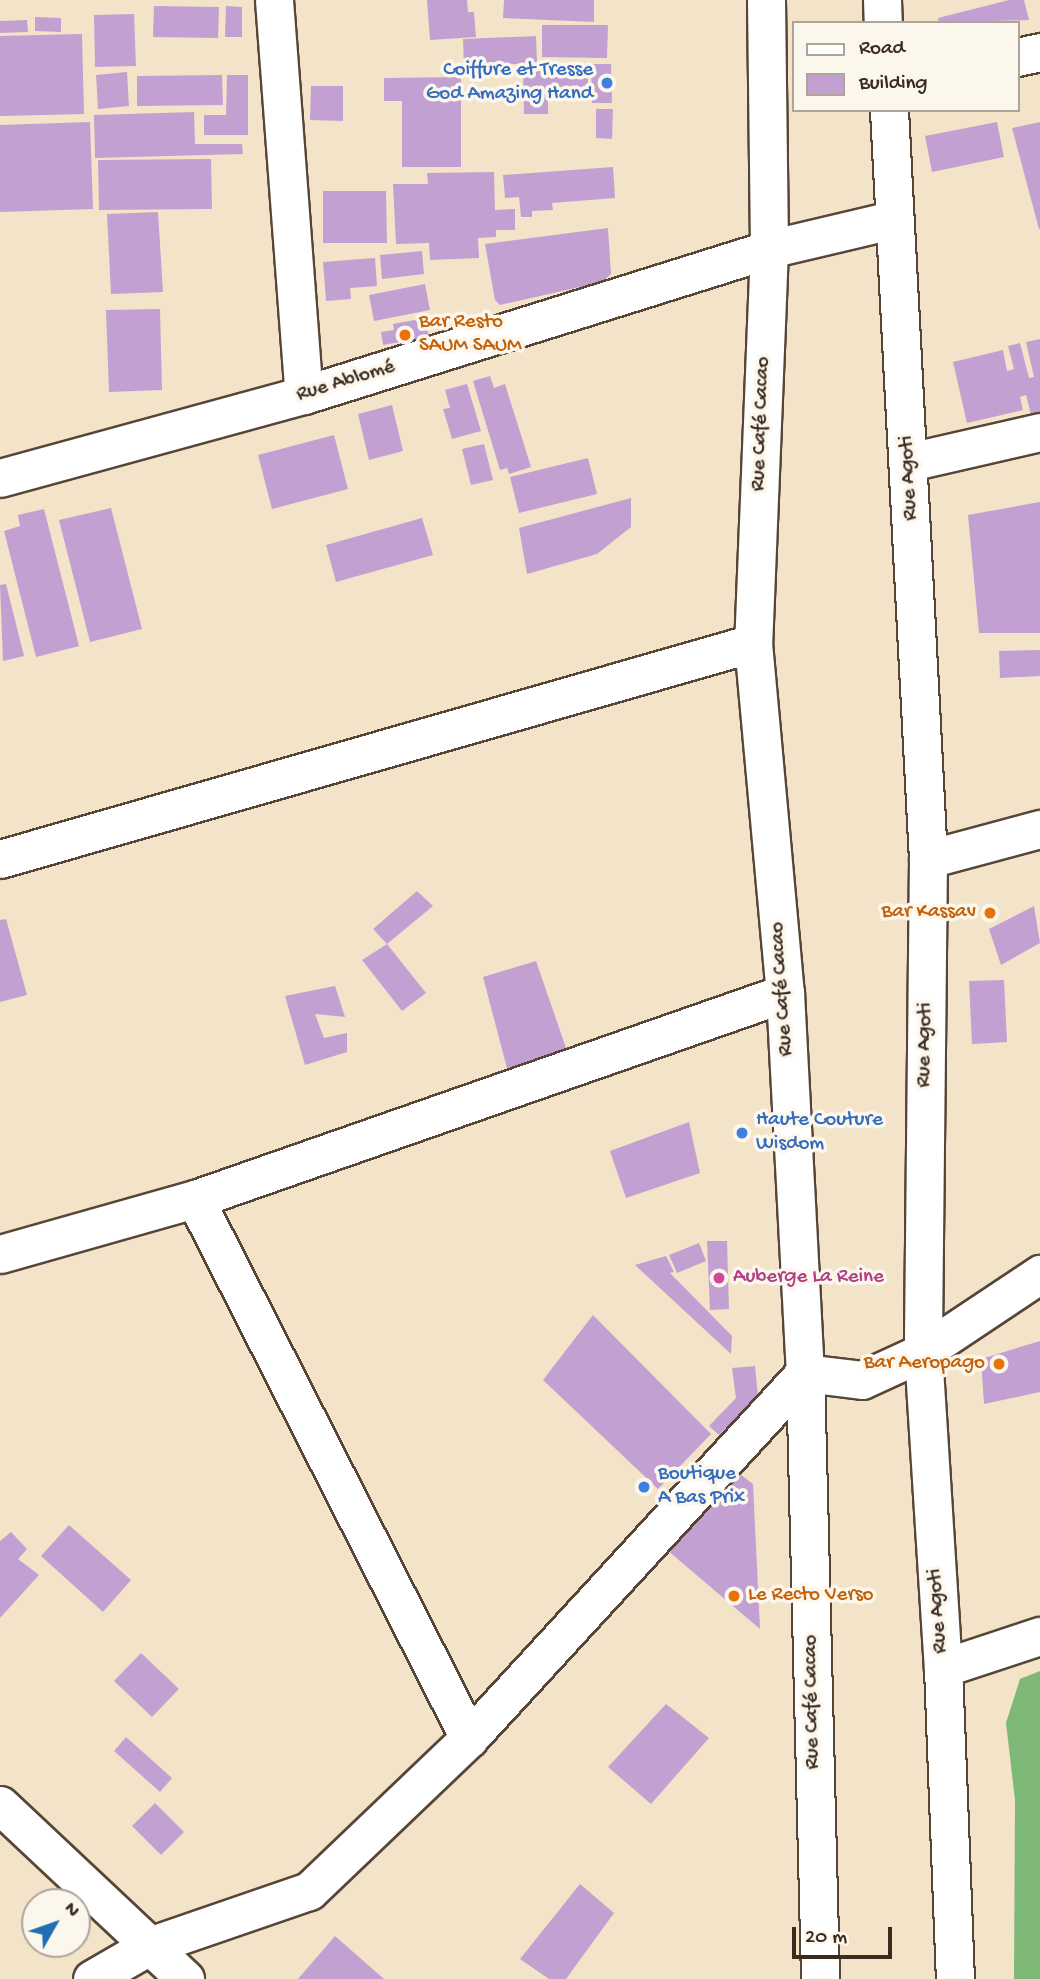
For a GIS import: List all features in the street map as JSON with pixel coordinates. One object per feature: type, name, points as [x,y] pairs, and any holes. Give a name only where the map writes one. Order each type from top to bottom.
[{"type":"street","points":[[274,0],[304,395]]},
{"type":"street","name":"Rue Café Cacao","points":[[766,0],[769,249],[753,643],[785,993],[805,1373],[820,1979]]},
{"type":"street","points":[[882,0],[884,21]]},
{"type":"street","points":[[1019,56],[1040,51]]},
{"type":"street","name":"Rue Agoti","points":[[889,112],[892,220],[909,462],[928,859],[923,1352],[943,1668],[955,1979]]},
{"type":"street","name":"Rue Ablomé","points":[[0,478],[304,395],[769,249],[892,220]]},
{"type":"street","points":[[909,462],[1040,432]]},
{"type":"street","points":[[0,859],[753,643]]},
{"type":"street","points":[[928,859],[1040,829]]},
{"type":"street","points":[[0,1254],[195,1199],[785,993]]},
{"type":"street","points":[[195,1199],[469,1738]]},
{"type":"street","points":[[92,1979],[149,1946],[309,1891],[469,1738],[805,1373],[862,1380],[923,1352],[1040,1274]]},
{"type":"street","points":[[943,1668],[1040,1636]]},
{"type":"street","points":[[0,1805],[185,1979]]},
{"type":"green space","points":[[1040,1671],[1040,1979],[1014,1979],[1015,1800],[1006,1723],[1020,1679]]},
{"type":"building","points":[[427,0],[467,0],[468,12],[474,12],[476,37],[430,40]]},
{"type":"building","points":[[504,0],[594,0],[594,22],[503,18]]},
{"type":"building","points":[[1009,0],[1024,0],[1029,20],[939,21],[938,18]]},
{"type":"building","points":[[154,6],[219,7],[218,38],[153,37]]},
{"type":"building","points":[[226,6],[242,7],[242,37],[225,37]]},
{"type":"building","points":[[134,14],[136,66],[95,67],[94,15]]},
{"type":"building","points":[[35,17],[61,18],[61,32],[35,31]]},
{"type":"building","points":[[27,20],[28,32],[0,33],[0,21]]},
{"type":"building","points":[[542,25],[608,25],[607,58],[542,57]]},
{"type":"building","points":[[82,34],[84,114],[0,116],[0,36]]},
{"type":"building","points":[[536,36],[537,63],[464,66],[463,39]]},
{"type":"building","points":[[591,64],[611,64],[612,103],[592,103]]},
{"type":"building","points":[[523,71],[588,71],[588,95],[555,96],[555,86],[548,86],[548,114],[524,114]]},
{"type":"building","points":[[127,72],[129,106],[98,109],[96,75]]},
{"type":"building","points":[[222,75],[223,105],[137,106],[137,76]]},
{"type":"building","points":[[227,75],[248,75],[248,135],[204,135],[204,115],[226,115]]},
{"type":"building","points":[[461,77],[461,167],[402,167],[402,101],[384,101],[384,78]]},
{"type":"building","points":[[311,86],[343,86],[343,121],[310,120]]},
{"type":"building","points":[[596,109],[613,109],[612,139],[596,138]]},
{"type":"building","points":[[194,112],[195,144],[242,144],[243,154],[95,158],[94,115]]},
{"type":"building","points":[[90,122],[93,209],[0,212],[0,125]]},
{"type":"building","points":[[997,122],[1004,157],[932,172],[925,136]]},
{"type":"building","points":[[1040,122],[1040,229],[1039,229],[1012,128]]},
{"type":"building","points":[[211,159],[212,209],[99,210],[98,160]]},
{"type":"building","points":[[613,167],[615,198],[552,203],[553,210],[532,211],[532,217],[521,217],[519,197],[505,198],[503,175]]},
{"type":"building","points":[[494,172],[495,210],[515,209],[515,230],[496,230],[496,237],[478,238],[479,258],[430,260],[429,243],[396,244],[393,184],[428,184],[427,173]]},
{"type":"building","points":[[323,191],[386,191],[387,243],[323,243]]},
{"type":"building","points":[[158,212],[163,292],[111,294],[107,214]]},
{"type":"building","points":[[608,228],[611,274],[602,282],[500,305],[495,300],[485,244]]},
{"type":"building","points":[[422,251],[424,274],[382,279],[380,255]]},
{"type":"building","points":[[375,258],[377,286],[350,288],[351,299],[326,301],[323,262]]},
{"type":"building","points":[[425,284],[430,310],[374,321],[369,295]]},
{"type":"building","points":[[160,309],[162,390],[109,392],[106,310]]},
{"type":"building","points":[[425,318],[429,337],[383,345],[381,332],[394,330],[393,324]]},
{"type":"building","points":[[1040,339],[1040,417],[1032,419],[1026,395],[1020,397],[1023,410],[967,423],[953,362],[1003,350],[1007,371],[1014,369],[1008,346],[1020,343],[1029,378],[1034,377],[1026,342]]},
{"type":"building","points":[[490,376],[494,388],[505,384],[531,467],[509,474],[507,468],[500,470],[473,381]]},
{"type":"building","points":[[467,384],[481,431],[452,439],[443,409],[450,408],[445,390]]},
{"type":"building","points":[[392,405],[403,451],[369,460],[358,414]]},
{"type":"building","points":[[334,435],[348,489],[272,509],[258,455]]},
{"type":"building","points":[[484,444],[493,480],[471,485],[462,449]]},
{"type":"building","points":[[588,458],[597,494],[519,513],[510,477]]},
{"type":"building","points":[[631,498],[631,527],[597,554],[527,574],[519,528]]},
{"type":"building","points":[[1040,502],[1040,633],[979,633],[968,515]]},
{"type":"building","points":[[111,508],[142,629],[90,642],[59,520]]},
{"type":"building","points":[[44,509],[79,646],[36,657],[4,531],[20,526],[18,515]]},
{"type":"building","points":[[422,518],[433,555],[336,582],[326,545]]},
{"type":"building","points":[[6,584],[24,656],[3,661],[0,585]]},
{"type":"building","points":[[1040,650],[1040,676],[1000,678],[999,651]]},
{"type":"building","points":[[417,891],[433,906],[387,944],[373,929]]},
{"type":"building","points":[[1034,906],[1040,943],[1001,965],[989,929]]},
{"type":"building","points":[[6,919],[27,995],[0,1002],[0,920]]},
{"type":"building","points":[[387,944],[426,993],[402,1011],[362,960]]},
{"type":"building","points":[[536,961],[574,1071],[512,1087],[483,977]]},
{"type":"building","points":[[1004,980],[1007,1042],[972,1044],[969,981]]},
{"type":"building","points":[[335,986],[345,1017],[315,1014],[324,1038],[347,1033],[347,1052],[305,1065],[285,996]]},
{"type":"building","points":[[689,1122],[700,1173],[626,1198],[610,1151]]},
{"type":"building","points":[[707,1241],[727,1241],[729,1309],[710,1310]]},
{"type":"building","points":[[699,1243],[706,1261],[677,1273],[669,1255]]},
{"type":"building","points":[[666,1256],[674,1272],[670,1273],[732,1336],[731,1354],[635,1265]]},
{"type":"building","points":[[593,1315],[711,1434],[658,1489],[543,1380]]},
{"type":"building","points":[[1040,1341],[1040,1392],[984,1404],[981,1359]]},
{"type":"building","points":[[755,1366],[758,1396],[719,1435],[709,1426],[736,1398],[732,1368]]},
{"type":"building","points":[[741,1475],[753,1484],[760,1629],[667,1550]]},
{"type":"building","points":[[69,1525],[131,1580],[103,1612],[41,1556]]},
{"type":"building","points":[[11,1532],[27,1549],[18,1559],[39,1575],[0,1618],[0,1541]]},
{"type":"building","points":[[141,1653],[179,1689],[152,1717],[114,1681]]},
{"type":"building","points":[[666,1704],[709,1738],[651,1804],[608,1767]]},
{"type":"building","points":[[126,1737],[172,1778],[160,1792],[114,1751]]},
{"type":"building","points":[[155,1803],[184,1832],[161,1855],[132,1826]]},
{"type":"building","points":[[580,1884],[614,1913],[566,1979],[549,1979],[520,1959]]},
{"type":"building","points":[[335,1936],[384,1979],[298,1979]]},
{"type":"place","name":"Coiffure et Tresse God Amazing Hand","points":[[607,83]]},
{"type":"place","name":"Bar Resto SAUM SAUM","points":[[405,335]]},
{"type":"place","name":"Bar Kassav","points":[[990,913]]},
{"type":"place","name":"Haute Couture Wisdom","points":[[742,1133]]},
{"type":"place","name":"Auberge La Reine","points":[[719,1278]]},
{"type":"place","name":"Bar Aeropago","points":[[999,1364]]},
{"type":"place","name":"Boutique A Bas Prix","points":[[644,1487]]},
{"type":"place","name":"Le Recto Verso","points":[[734,1596]]}]
